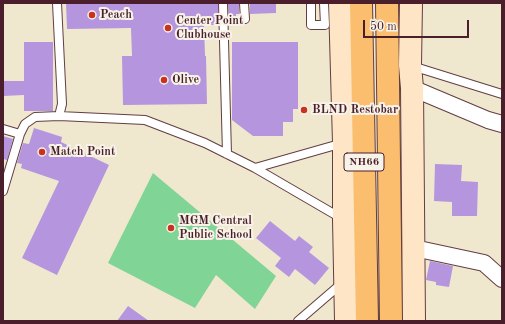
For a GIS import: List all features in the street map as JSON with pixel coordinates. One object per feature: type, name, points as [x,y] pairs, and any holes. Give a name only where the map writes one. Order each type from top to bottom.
[{"type":"highway","name":"NH66","points":[[361,3],[367,321]]},
{"type":"highway","name":"NH66","points":[[387,3],[391,321]]},
{"type":"street","points":[[340,3],[344,143],[346,321]]},
{"type":"street","points":[[411,3],[410,65],[412,88],[414,321]]},
{"type":"street","points":[[412,88],[488,120],[502,124]]},
{"type":"street","points":[[414,248],[484,263],[502,279]]},
{"type":"lane","points":[[57,3],[62,104],[59,116]]},
{"type":"lane","points":[[223,3],[228,154]]},
{"type":"lane","points":[[244,3],[245,19]]},
{"type":"lane","points":[[311,3],[311,25],[325,25],[324,3]]},
{"type":"lane","points":[[410,65],[502,94]]},
{"type":"lane","points":[[3,190],[20,134],[25,124],[35,117],[59,116],[145,120],[205,143],[228,154],[344,220]]},
{"type":"lane","points":[[3,129],[20,134]]},
{"type":"lane","points":[[255,168],[344,143]]},
{"type":"lane","points":[[298,321],[346,279]]},
{"type":"green space","points":[[153,173],[276,276],[255,309],[216,275],[195,308],[108,263]]},
{"type":"building","points":[[66,3],[218,3],[218,25],[204,25],[207,104],[123,105],[122,56],[132,56],[131,28],[67,29]]},
{"type":"building","points":[[228,3],[239,3],[239,14],[236,14],[236,25],[229,25]]},
{"type":"building","points":[[250,3],[276,3],[276,13],[250,14]]},
{"type":"building","points":[[24,42],[53,42],[53,111],[24,111],[24,95],[3,96],[3,81],[24,81]]},
{"type":"building","points":[[232,42],[298,42],[298,109],[293,109],[293,122],[283,122],[283,136],[253,136],[232,120]]},
{"type":"building","points":[[34,128],[62,137],[61,142],[109,165],[57,275],[22,258],[59,181],[21,168],[22,164],[17,163],[23,143],[29,144]]},
{"type":"building","points":[[3,136],[13,139],[7,160],[3,159]]},
{"type":"building","points":[[435,164],[462,165],[461,181],[478,182],[477,216],[452,216],[452,202],[434,201]]},
{"type":"building","points":[[270,221],[295,241],[299,236],[313,247],[309,252],[329,268],[315,285],[295,269],[289,277],[275,266],[281,258],[256,238]]},
{"type":"building","points":[[430,261],[453,266],[449,287],[436,285],[436,282],[426,280]]},
{"type":"building","points":[[128,306],[149,321],[117,321]]},
{"type":"place","name":"Peach","points":[[92,15]]},
{"type":"place","name":"Center Point Clubhouse","points":[[168,28]]},
{"type":"place","name":"Olive","points":[[164,80]]},
{"type":"place","name":"BLND Restobar","points":[[304,110]]},
{"type":"place","name":"Match Point","points":[[42,152]]},
{"type":"place","name":"MGM Central Public School","points":[[171,228]]}]
